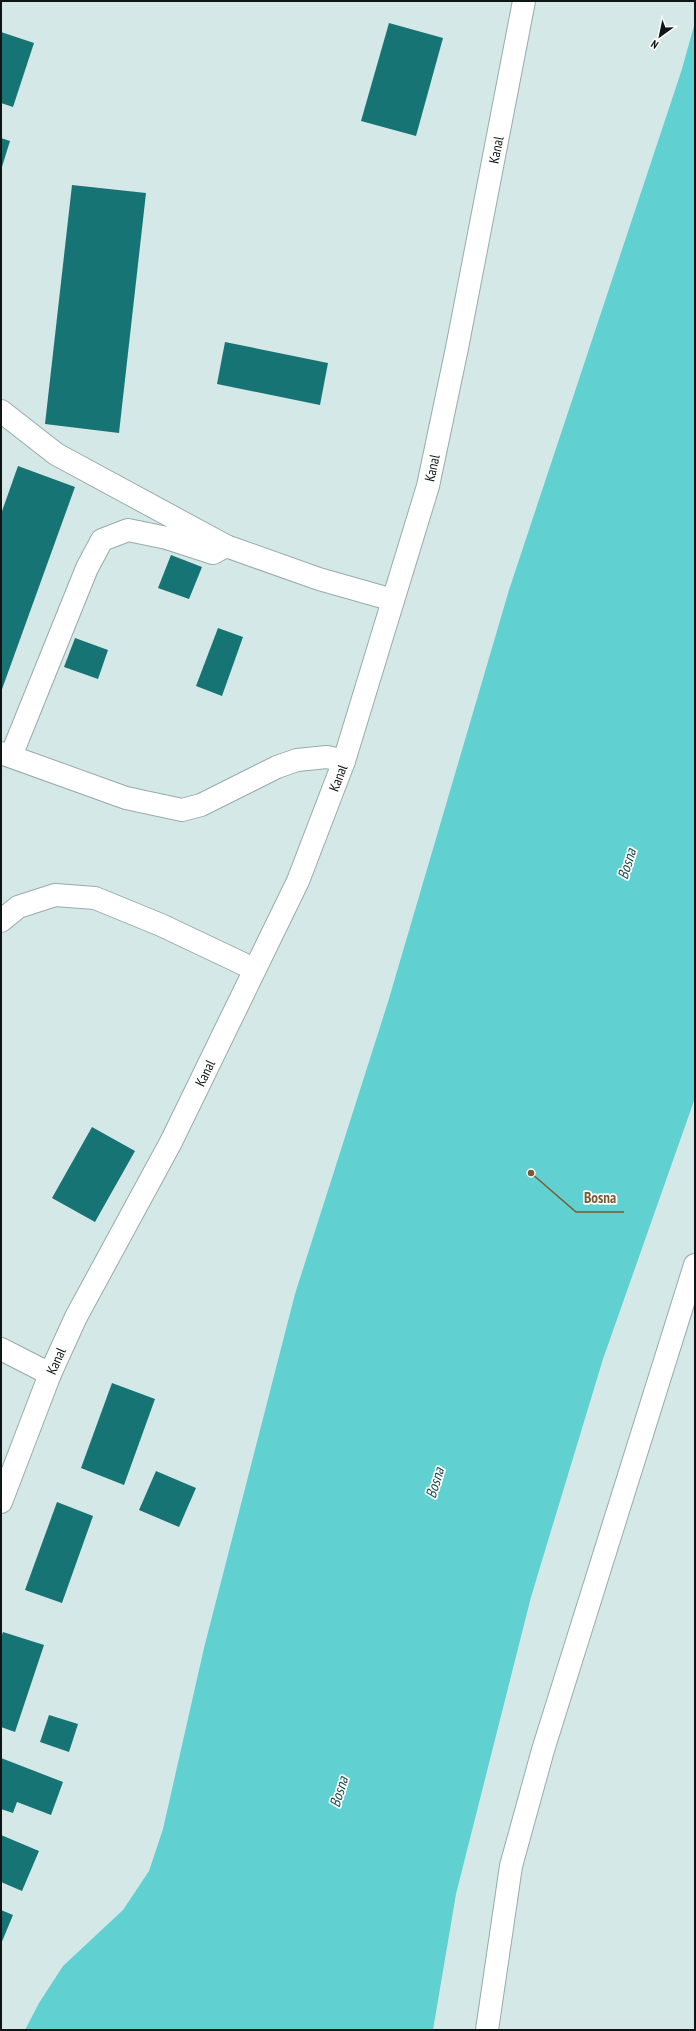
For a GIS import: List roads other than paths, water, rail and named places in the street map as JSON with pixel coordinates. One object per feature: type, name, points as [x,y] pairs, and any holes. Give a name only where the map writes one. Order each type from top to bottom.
[{"type":"street","name":"Kanal","points":[[1,1502],[50,1374],[76,1317],[171,1142],[298,881],[344,761],[428,486],[457,348],[524,1]]},
{"type":"street","points":[[1,411],[56,454],[226,546],[319,579],[393,600]]},
{"type":"street","points":[[226,546],[213,553],[167,538],[128,530],[102,540],[86,568],[6,754],[126,798],[182,810],[201,805],[277,767],[297,760],[327,757],[344,761]]},
{"type":"street","points":[[1,921],[18,907],[55,895],[95,898],[160,925],[254,969]]},
{"type":"street","points":[[487,2030],[511,1866],[535,1779],[598,1570],[667,1360],[695,1265]]},
{"type":"street","points":[[1,1349],[50,1374]]},
{"type":"water","points":[[695,22],[695,1098],[603,1359],[531,1597],[456,1894],[433,2030],[25,2030],[39,2003],[63,1966],[123,1910],[149,1871],[163,1829],[204,1648],[295,1294],[388,1002],[509,590],[682,69]]},
{"type":"place","name":"Bosna","points":[[531,1173]]}]
